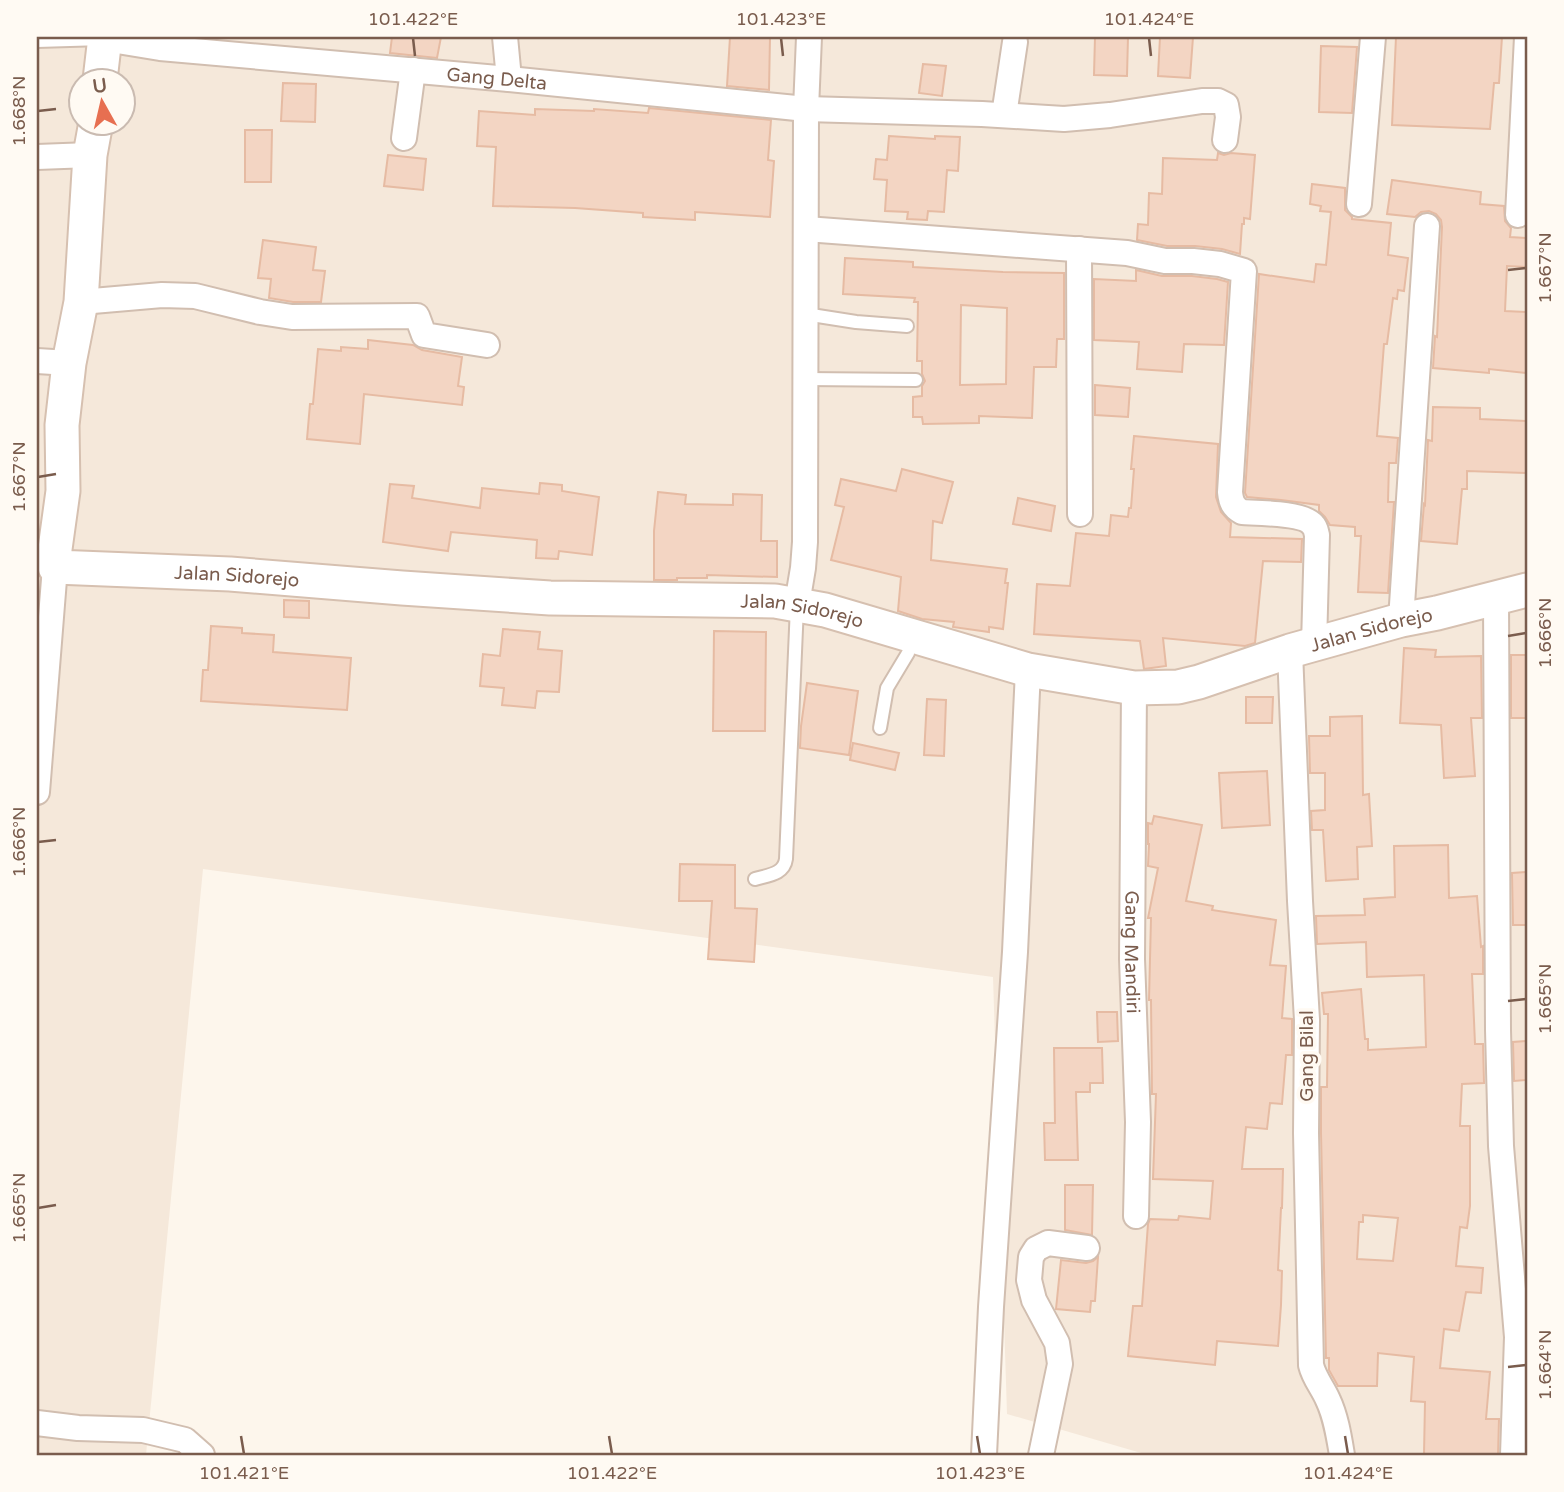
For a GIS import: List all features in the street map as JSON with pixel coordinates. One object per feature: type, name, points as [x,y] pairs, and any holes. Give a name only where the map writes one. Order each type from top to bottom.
[{"type":"street","points":[[505,37],[509,79]]},
{"type":"street","points":[[797,604],[805,542],[806,108],[809,37]]},
{"type":"street","points":[[1359,204],[1373,37]]},
{"type":"street","points":[[1518,215],[1527,37]]},
{"type":"street","points":[[102,66],[105,38]]},
{"type":"street","name":"Gang Delta","points":[[105,38],[160,48],[806,108],[1064,119],[1218,102],[1226,105],[1228,117],[1225,139]]},
{"type":"street","points":[[1004,116],[1015,42]]},
{"type":"street","points":[[404,138],[413,70]]},
{"type":"street","points":[[37,157],[93,141],[80,302],[53,362],[62,425],[63,491],[55,567],[42,639],[37,792]]},
{"type":"street","points":[[1401,620],[1427,226]]},
{"type":"street","points":[[806,229],[1079,249],[1080,514]]},
{"type":"street","name":"Gang Bilal","points":[[1079,249],[1127,253],[1165,261],[1220,264],[1244,271],[1231,501],[1235,508],[1242,512],[1298,517],[1312,523],[1317,535],[1302,648],[1300,887],[1307,1020],[1306,1133],[1311,1365],[1331,1406],[1342,1455]]},
{"type":"street","points":[[80,302],[162,295],[195,296],[292,317],[417,316],[424,335],[487,345]]},
{"type":"street","name":"Jalan Sidorejo","points":[[55,567],[230,574],[551,598],[752,600],[797,604],[1028,670],[1134,688],[1178,687],[1199,682],[1302,648],[1401,620],[1512,594]]},
{"type":"street","points":[[1512,594],[1498,1030],[1501,1146],[1522,1337],[1513,1455]]},
{"type":"street","points":[[984,1455],[1015,951],[1028,670]]},
{"type":"street","name":"Gang Mandiri","points":[[1134,688],[1132,959],[1139,1122],[1136,1216]]},
{"type":"street","points":[[1041,1455],[1060,1364],[1057,1343],[1034,1300],[1029,1280],[1031,1257],[1036,1249],[1048,1243],[1087,1248]]},
{"type":"street","points":[[37,1423],[78,1428],[143,1430],[185,1440],[202,1455]]},
{"type":"lane","points":[[37,41],[105,38]]},
{"type":"lane","points":[[37,145],[93,141]]},
{"type":"lane","points":[[805,314],[907,326]]},
{"type":"lane","points":[[805,379],[916,380]]},
{"type":"lane","points":[[755,879],[785,867],[797,604]]},
{"type":"lane","points":[[880,728],[887,688],[908,653],[913,636]]},
{"type":"shaded area","points":[[37,37],[1527,37],[1527,1455],[1148,1455],[1007,1414],[993,977],[203,869],[146,1455],[37,1455]]},
{"type":"building","points":[[392,37],[441,37],[437,58],[390,53]]},
{"type":"building","points":[[730,37],[770,37],[769,90],[727,86]]},
{"type":"building","points":[[1095,37],[1128,37],[1127,76],[1094,75]]},
{"type":"building","points":[[1160,37],[1193,37],[1190,78],[1158,76]]},
{"type":"building","points":[[1396,37],[1502,37],[1499,83],[1494,83],[1490,129],[1392,125]]},
{"type":"building","points":[[1321,46],[1357,47],[1352,113],[1319,112]]},
{"type":"building","points":[[923,64],[946,66],[942,96],[919,93]]},
{"type":"building","points":[[283,83],[316,84],[315,122],[281,121]]},
{"type":"building","points":[[649,108],[771,120],[768,160],[774,161],[770,217],[695,212],[695,220],[643,217],[643,213],[575,208],[493,206],[496,147],[477,146],[479,111],[535,115],[535,109],[648,113]]},
{"type":"building","points":[[245,130],[272,130],[271,182],[245,182]]},
{"type":"building","points":[[889,136],[935,139],[935,136],[960,137],[958,171],[947,170],[944,212],[928,211],[927,220],[907,219],[908,212],[885,211],[887,180],[874,179],[876,159],[887,160]]},
{"type":"building","points":[[1218,153],[1255,155],[1250,219],[1244,218],[1242,224],[1240,254],[1222,249],[1167,246],[1137,240],[1138,224],[1148,225],[1149,193],[1162,194],[1163,158],[1217,160]]},
{"type":"building","points":[[388,155],[426,159],[423,190],[384,186]]},
{"type":"building","points":[[1392,180],[1481,192],[1480,204],[1504,206],[1505,221],[1511,228],[1510,237],[1527,238],[1527,267],[1507,266],[1505,311],[1527,312],[1527,373],[1433,368],[1435,336],[1437,337],[1441,220],[1429,211],[1421,212],[1415,217],[1387,214]]},
{"type":"building","points":[[1312,184],[1345,188],[1345,210],[1352,219],[1391,223],[1388,255],[1408,258],[1404,291],[1398,290],[1397,299],[1393,298],[1387,344],[1384,344],[1377,436],[1398,438],[1396,463],[1389,463],[1388,502],[1394,502],[1388,593],[1358,592],[1361,536],[1355,536],[1355,527],[1330,525],[1319,511],[1319,505],[1247,497],[1245,493],[1259,274],[1314,282],[1316,264],[1326,265],[1331,212],[1320,211],[1321,206],[1310,204]]},
{"type":"building","points":[[263,240],[316,247],[313,270],[325,271],[321,302],[293,302],[269,298],[271,279],[258,278]]},
{"type":"building","points":[[845,258],[913,262],[913,267],[1064,273],[1064,339],[1057,339],[1056,367],[1034,367],[1032,418],[979,416],[979,423],[923,424],[922,417],[913,417],[913,397],[922,396],[925,381],[922,361],[917,361],[918,302],[914,302],[915,298],[843,294]],"holes":[[[961,305],[1007,308],[1006,384],[960,385]]]},
{"type":"building","points":[[1136,270],[1162,276],[1192,276],[1228,282],[1224,345],[1184,344],[1182,372],[1137,369],[1139,342],[1094,340],[1094,279],[1136,281]]},
{"type":"building","points":[[368,340],[413,345],[422,350],[462,357],[458,386],[464,387],[462,405],[364,394],[360,444],[307,439],[318,349],[368,349]]},
{"type":"building","points":[[1095,385],[1130,388],[1128,417],[1095,415]]},
{"type":"building","points":[[1433,407],[1480,408],[1480,419],[1527,421],[1527,473],[1467,471],[1467,489],[1462,489],[1457,544],[1421,541]]},
{"type":"building","points":[[1134,436],[1218,444],[1216,497],[1221,512],[1231,523],[1230,537],[1302,539],[1301,562],[1263,561],[1255,643],[1245,646],[1163,638],[1166,666],[1144,669],[1140,641],[1034,634],[1037,584],[1070,586],[1076,533],[1109,536],[1111,515],[1128,517],[1134,469],[1131,469]]},
{"type":"building","points":[[902,469],[953,482],[942,523],[933,521],[931,560],[1007,569],[1003,629],[989,627],[989,632],[953,627],[954,622],[922,619],[898,611],[901,577],[831,560],[844,507],[835,505],[841,479],[896,491]]},
{"type":"building","points":[[540,483],[562,485],[562,491],[599,497],[592,555],[559,551],[558,559],[536,558],[537,540],[451,532],[448,551],[383,542],[390,484],[414,486],[412,498],[480,508],[482,488],[539,494]]},
{"type":"building","points":[[658,492],[686,495],[685,504],[733,505],[733,494],[762,495],[761,541],[777,541],[777,577],[707,575],[707,578],[654,580],[654,531]]},
{"type":"building","points":[[1018,498],[1055,506],[1051,531],[1013,524]]},
{"type":"building","points":[[284,600],[309,601],[309,618],[284,617]]},
{"type":"building","points":[[211,626],[242,628],[242,633],[274,635],[273,652],[351,658],[347,710],[201,701],[203,670],[208,670]]},
{"type":"building","points":[[503,629],[540,632],[538,649],[562,651],[559,692],[537,691],[535,708],[502,705],[504,688],[480,686],[483,654],[500,656]]},
{"type":"building","points":[[714,631],[766,632],[765,731],[713,731]]},
{"type":"building","points":[[1404,648],[1436,650],[1435,657],[1481,656],[1482,718],[1471,718],[1475,776],[1444,778],[1441,725],[1400,723]]},
{"type":"building","points":[[1511,655],[1527,655],[1527,718],[1511,718]]},
{"type":"building","points":[[807,683],[858,691],[849,755],[800,748]]},
{"type":"building","points":[[1246,697],[1273,697],[1272,723],[1246,723]]},
{"type":"building","points":[[927,699],[946,700],[944,756],[924,755]]},
{"type":"building","points":[[1362,716],[1363,795],[1369,794],[1372,846],[1357,847],[1358,879],[1326,881],[1323,830],[1312,830],[1311,811],[1325,810],[1325,773],[1310,773],[1309,736],[1330,736],[1330,717]]},
{"type":"building","points":[[853,743],[899,753],[895,770],[850,760]]},
{"type":"building","points":[[1267,771],[1270,825],[1222,828],[1219,773]]},
{"type":"building","points":[[1154,816],[1202,825],[1186,901],[1213,906],[1212,910],[1276,920],[1270,965],[1286,966],[1282,1018],[1292,1019],[1292,1055],[1286,1055],[1282,1104],[1270,1103],[1267,1129],[1246,1127],[1242,1169],[1283,1169],[1278,1270],[1282,1271],[1278,1346],[1217,1341],[1215,1365],[1128,1356],[1133,1306],[1142,1306],[1150,1219],[1178,1220],[1179,1216],[1210,1219],[1213,1181],[1153,1179],[1156,1094],[1152,1094],[1149,1000],[1151,918],[1148,918],[1158,868],[1148,866],[1148,823],[1152,824]]},
{"type":"building","points":[[1448,845],[1449,898],[1477,896],[1481,947],[1483,946],[1483,974],[1472,974],[1475,1044],[1483,1044],[1484,1083],[1462,1084],[1460,1126],[1470,1126],[1470,1206],[1467,1228],[1460,1227],[1456,1266],[1483,1268],[1481,1293],[1466,1292],[1459,1331],[1444,1329],[1440,1368],[1490,1372],[1486,1419],[1499,1419],[1498,1455],[1424,1455],[1425,1402],[1411,1401],[1414,1357],[1378,1353],[1377,1386],[1338,1386],[1329,1370],[1329,1358],[1326,1358],[1321,1087],[1327,1087],[1328,1014],[1324,1014],[1322,993],[1361,989],[1368,1050],[1426,1047],[1424,975],[1367,977],[1366,942],[1317,944],[1316,916],[1365,915],[1364,899],[1395,897],[1394,846]],"holes":[[[1363,1215],[1398,1218],[1393,1261],[1357,1259],[1359,1222],[1363,1222]]]},
{"type":"building","points":[[680,864],[735,865],[735,908],[757,909],[754,962],[708,959],[712,901],[679,901]]},
{"type":"building","points":[[1527,872],[1527,925],[1513,925],[1512,873]]},
{"type":"building","points":[[1097,1012],[1117,1012],[1118,1041],[1098,1042]]},
{"type":"building","points":[[1527,1041],[1527,1080],[1514,1081],[1513,1042]]},
{"type":"building","points":[[1054,1048],[1102,1048],[1103,1083],[1090,1083],[1090,1092],[1076,1092],[1078,1160],[1045,1160],[1044,1123],[1055,1123]]},
{"type":"building","points":[[1065,1185],[1093,1185],[1092,1235],[1065,1230]]},
{"type":"building","points":[[1098,1257],[1095,1301],[1091,1301],[1090,1312],[1056,1309],[1061,1260],[1086,1263]]}]
